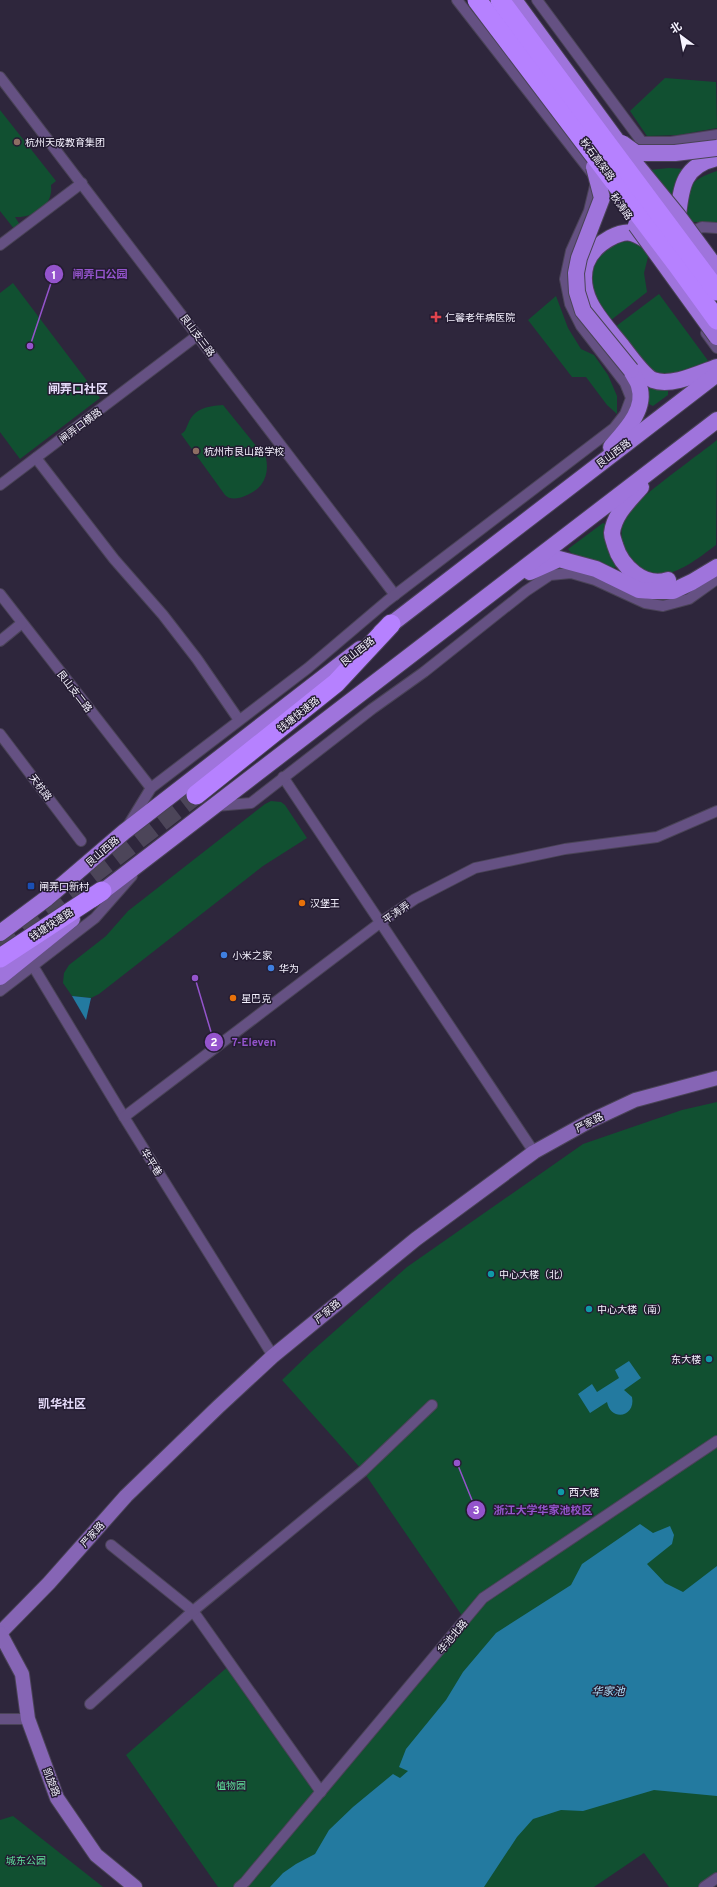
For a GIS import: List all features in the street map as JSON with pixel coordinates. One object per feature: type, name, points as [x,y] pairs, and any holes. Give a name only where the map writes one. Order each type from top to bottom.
[{"type":"highway","name":"秋石高架路","points":[[477,0],[669,253],[717,320]]},
{"type":"highway","name":"秋石高架路","points":[[500,0],[717,291]]},
{"type":"highway","name":"钱塘快速路","points":[[196,795],[336,683],[391,624]]},
{"type":"highway","name":"钱塘快速路","points":[[0,958],[102,891]]},
{"type":"main road","name":"秋涛路","points":[[467,0],[717,337]]},
{"type":"main road","points":[[514,0],[616,140],[678,216],[717,269]]},
{"type":"main road","points":[[616,140],[636,153],[675,153],[717,148]]},
{"type":"main road","points":[[678,216],[681,191],[686,178],[694,168],[706,160],[717,158]]},
{"type":"main road","points":[[584,475],[627,428],[635,416],[640,402],[640,387],[630,370],[583,311],[576,292],[576,273],[579,258],[602,198],[596,173]]},
{"type":"main road","points":[[646,240],[634,232],[619,234],[603,242],[589,256],[583,274],[584,290],[590,306],[636,364],[652,380],[684,380],[717,367]]},
{"type":"main road","name":"艮山西路","points":[[0,932],[47,898],[124,832],[391,624],[717,374]]},
{"type":"main road","points":[[0,977],[64,926],[102,891],[216,806],[717,420]]},
{"type":"main road","points":[[657,466],[618,515],[612,534],[618,555],[631,572],[649,580],[664,582],[697,569],[717,555]]},
{"type":"main road","points":[[507,582],[559,559],[596,569],[639,590],[672,590],[692,582],[717,567]]},
{"type":"street","points":[[457,0],[596,173],[641,186],[682,236]]},
{"type":"street","points":[[537,0],[642,142],[646,184],[682,236]]},
{"type":"street","name":"艮山支三路","points":[[0,77],[395,595]]},
{"type":"street","points":[[124,832],[151,788],[308,668],[395,595],[614,428],[626,414],[631,398],[625,383],[581,326],[570,304],[565,279],[571,250],[589,211],[596,173],[642,142],[671,142],[717,136]]},
{"type":"street","points":[[0,245],[82,184]]},
{"type":"street","points":[[717,228],[702,227],[682,236],[662,255],[664,269],[669,282],[717,348]]},
{"type":"street","name":"闸弄口横路","points":[[0,485],[198,336]]},
{"type":"street","points":[[36,458],[114,560],[163,615],[240,720]]},
{"type":"street","points":[[216,806],[251,803],[372,709],[424,672],[526,591],[550,575],[571,573],[595,580],[645,603],[663,606],[689,599],[717,580]]},
{"type":"street","name":"艮山支二路","points":[[0,594],[151,788]]},
{"type":"street","points":[[0,641],[22,623]]},
{"type":"street","name":"天杭路","points":[[0,734],[81,841]]},
{"type":"street","points":[[283,778],[534,1152]]},
{"type":"street","name":"平涛弄","points":[[124,1117],[381,922],[415,899],[475,868],[565,849],[657,837],[717,810]]},
{"type":"street","points":[[0,991],[95,918],[150,856]]},
{"type":"street","name":"华平巷","points":[[33,966],[124,1117],[273,1356]]},
{"type":"street","name":"严家路","points":[[0,1633],[48,1583],[126,1496],[273,1356],[416,1239],[534,1152],[588,1122],[635,1100],[717,1078]]},
{"type":"street","points":[[90,1704],[193,1611],[363,1471],[432,1405]]},
{"type":"street","name":"华池北路","points":[[239,1887],[245,1882],[321,1792],[483,1598],[717,1441]]},
{"type":"street","points":[[111,1545],[193,1611],[321,1792]]},
{"type":"street","name":"凯旋路","points":[[0,1633],[22,1674],[28,1719],[57,1798],[96,1855],[135,1887]]},
{"type":"street","points":[[0,1646],[22,1674]]},
{"type":"street","points":[[0,1719],[28,1719]]},
{"type":"street","points":[[704,1887],[717,1878]]},
{"type":"green space","points":[[665,78],[716,82],[717,128],[678,135],[647,136],[630,111]]},
{"type":"green space","name":"杭州天成教育集团","points":[[0,110],[56,181],[51,185],[49,199],[41,209],[36,213],[22,217],[15,217],[20,225],[15,230],[0,211]]},
{"type":"green space","points":[[669,168],[687,169],[675,185],[671,202],[650,170]]},
{"type":"green space","points":[[717,171],[717,224],[712,222],[687,222],[685,204],[688,191],[699,179]]},
{"type":"green space","points":[[619,241],[637,242],[650,249],[644,273],[647,292],[606,324],[592,307],[590,271],[602,252]]},
{"type":"green space","points":[[13,283],[100,398],[20,459],[0,432],[0,293]]},
{"type":"green space","points":[[659,294],[709,362],[692,373],[667,376],[651,370],[615,327]]},
{"type":"green space","points":[[556,296],[568,328],[581,349],[594,355],[608,375],[617,396],[617,414],[607,405],[586,377],[572,377],[528,320]]},
{"type":"green space","points":[[649,384],[668,390],[668,395],[653,406],[647,403],[646,387]]},
{"type":"green space","points":[[223,405],[266,458],[267,462],[266,476],[261,485],[254,492],[238,498],[229,498],[225,495],[181,434],[184,432],[194,414],[198,411],[207,407]]},
{"type":"green space","points":[[717,440],[716,545],[694,561],[671,573],[659,574],[648,572],[637,566],[627,553],[622,540],[623,525],[626,515],[653,489]]},
{"type":"green space","points":[[603,523],[609,525],[608,547],[616,567],[611,569],[590,559],[573,555],[568,549]]},
{"type":"green space","points":[[271,801],[281,802],[285,805],[307,838],[263,866],[99,994],[91,998],[72,996],[63,983],[64,973],[69,965],[106,936],[128,911],[265,804]]},
{"type":"green space","name":"植物园","points":[[717,1102],[717,1878],[704,1887],[669,1887],[644,1853],[594,1887],[239,1887],[310,1804],[234,1887],[218,1887],[126,1755],[231,1664],[321,1791],[465,1620],[363,1471],[282,1380],[311,1352],[407,1267],[583,1144],[682,1110]]},
{"type":"green space","name":"城东公园","points":[[13,1816],[103,1887],[0,1887],[0,1820]]},
{"type":"water","points":[[72,996],[91,998],[86,1020]]},
{"type":"water","points":[[629,1361],[641,1378],[624,1390],[632,1397],[632,1404],[627,1413],[618,1414],[613,1412],[609,1408],[607,1402],[590,1413],[578,1394],[592,1384],[597,1392],[619,1378],[615,1370]]},
{"type":"water","name":"华家池","points":[[640,1524],[653,1533],[670,1526],[674,1535],[672,1544],[647,1564],[665,1583],[683,1592],[717,1566],[717,1796],[654,1790],[583,1811],[561,1810],[533,1819],[517,1837],[484,1887],[270,1887],[283,1873],[315,1854],[329,1830],[353,1807],[393,1774],[400,1778],[408,1771],[399,1767],[406,1749],[446,1700],[463,1672],[496,1633],[571,1585],[582,1564]]},
{"type":"tunnel","points":[[0,946],[196,795]]},
{"type":"place","name":"杭州天成教育集团","points":[[17,142]]},
{"type":"place","name":"仁馨老年病医院","points":[[436,317]]},
{"type":"place","name":"闸弄口公园","points":[[30,346]]},
{"type":"place","name":"杭州市艮山路学校","points":[[196,451]]},
{"type":"place","name":"闸弄口新村","points":[[31,886]]},
{"type":"place","name":"汉堡王","points":[[302,903]]},
{"type":"place","name":"小米之家","points":[[224,955]]},
{"type":"place","name":"华为","points":[[271,968]]},
{"type":"place","name":"7-Eleven","points":[[195,978]]},
{"type":"place","name":"星巴克","points":[[233,998]]},
{"type":"place","name":"中心大楼（北）","points":[[491,1274]]},
{"type":"place","name":"中心大楼（南）","points":[[589,1309]]},
{"type":"place","name":"东大楼","points":[[709,1359]]},
{"type":"place","name":"浙江大学华家池校区","points":[[457,1463]]},
{"type":"place","name":"西大楼","points":[[561,1492]]},
{"type":"district","name":"闸弄口社区","points":[[78,389]]},
{"type":"district","name":"凯华社区","points":[[62,1404]]}]
